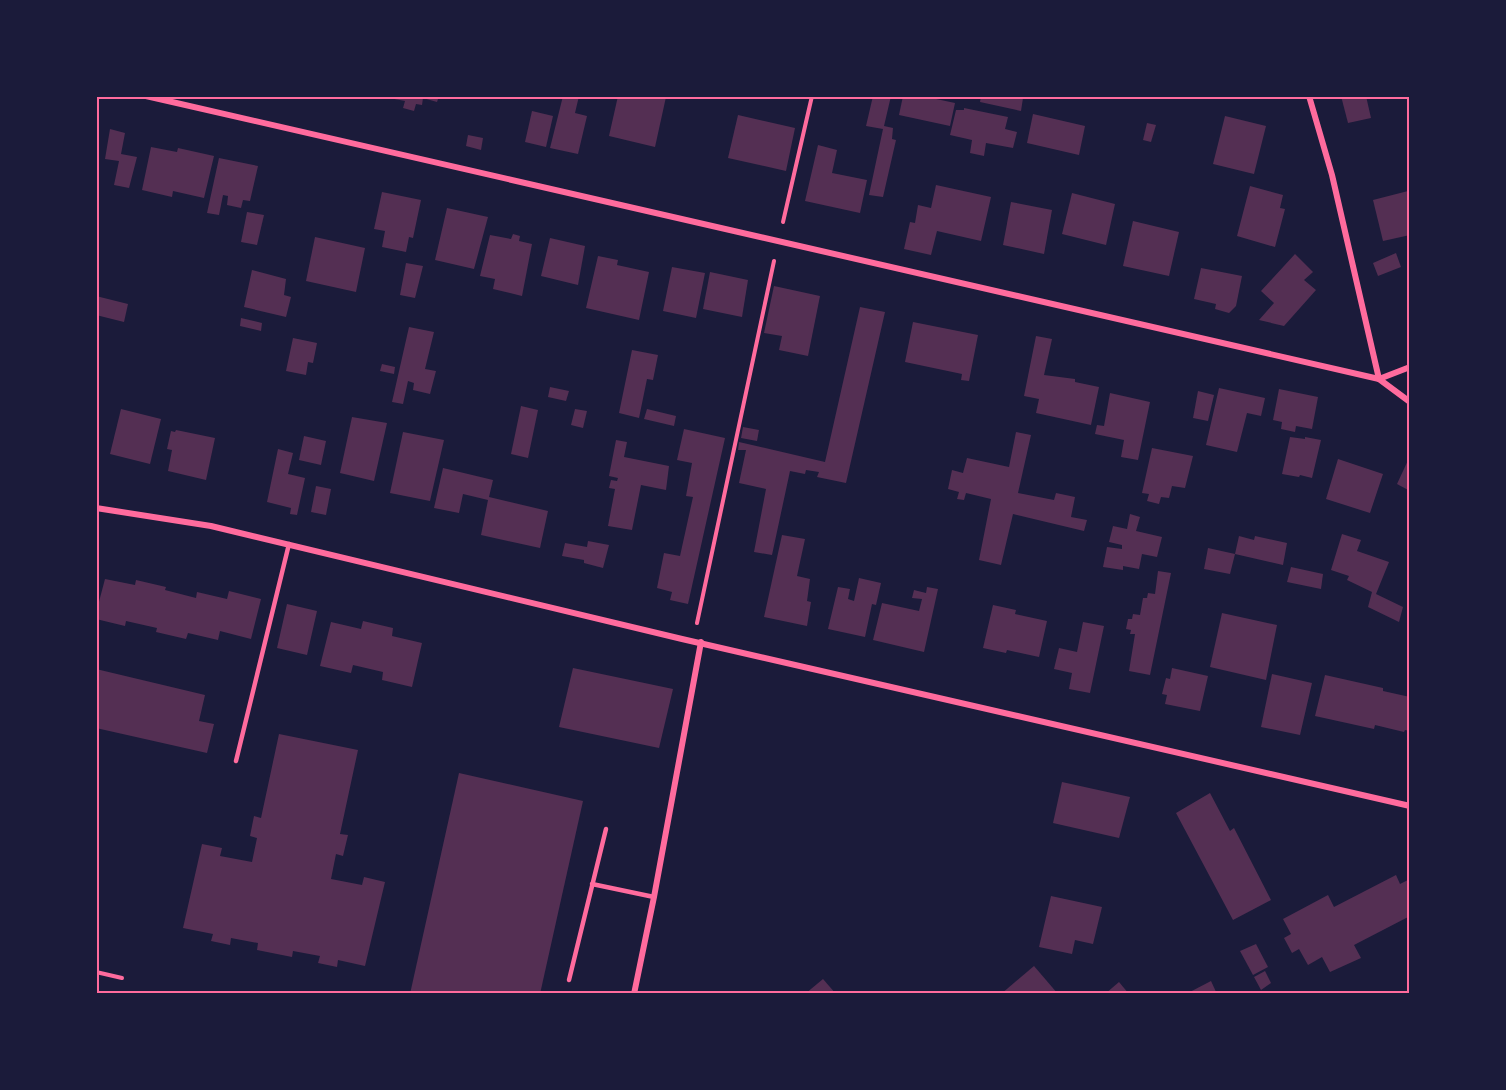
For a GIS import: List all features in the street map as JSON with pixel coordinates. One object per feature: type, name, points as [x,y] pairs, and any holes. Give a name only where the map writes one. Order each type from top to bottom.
[{"type":"street","points":[[146,96],[1379,379],[1410,402]]},
{"type":"street","points":[[1309,96],[1332,176],[1379,379]]},
{"type":"street","points":[[1379,379],[1410,367]]},
{"type":"street","points":[[96,508],[211,526],[1410,806]]},
{"type":"street","points":[[634,994],[700,642]]},
{"type":"lane","points":[[236,761],[289,544]]},
{"type":"lane","points":[[569,980],[606,829]]},
{"type":"lane","points":[[592,884],[654,897]]},
{"type":"path","points":[[700,642],[696,623],[812,96]]},
{"type":"path","points":[[96,972],[122,978]]},
{"type":"building","points":[[389,96],[439,96],[437,102],[423,98],[422,105],[416,104],[414,111],[403,108],[405,101],[389,98]]},
{"type":"building","points":[[563,96],[579,96],[575,113],[587,116],[578,154],[550,148]]},
{"type":"building","points":[[618,96],[666,97],[655,147],[609,136]]},
{"type":"building","points":[[873,96],[891,96],[884,126],[893,128],[892,139],[896,140],[883,197],[869,195],[883,129],[866,126]]},
{"type":"building","points":[[903,96],[922,96],[955,103],[950,126],[899,115]]},
{"type":"building","points":[[981,96],[1023,98],[1021,111],[980,102]]},
{"type":"building","points":[[1341,96],[1366,96],[1371,118],[1348,123]]},
{"type":"building","points":[[964,108],[1008,117],[1005,129],[1017,132],[1013,148],[986,143],[984,156],[970,153],[972,140],[950,135],[956,110],[964,110]]},
{"type":"building","points":[[532,111],[553,116],[546,147],[525,142]]},
{"type":"building","points":[[1033,114],[1085,126],[1079,155],[1027,143]]},
{"type":"building","points":[[738,115],[795,128],[786,171],[728,158]]},
{"type":"building","points":[[1225,116],[1266,126],[1254,174],[1213,164]]},
{"type":"building","points":[[1147,123],[1156,125],[1151,142],[1143,140]]},
{"type":"building","points":[[110,129],[125,133],[121,154],[137,157],[129,188],[114,185],[119,161],[105,159]]},
{"type":"building","points":[[468,135],[483,138],[481,150],[466,146]]},
{"type":"building","points":[[818,145],[837,150],[832,173],[867,180],[860,213],[805,201]]},
{"type":"building","points":[[151,147],[177,152],[178,148],[214,156],[204,198],[173,191],[172,197],[142,190]]},
{"type":"building","points":[[219,158],[258,166],[250,201],[243,200],[241,208],[227,205],[228,196],[223,195],[219,215],[207,213]]},
{"type":"building","points":[[936,185],[991,197],[981,241],[937,231],[931,255],[904,249],[910,222],[915,223],[918,205],[931,208]]},
{"type":"building","points":[[1250,186],[1283,195],[1280,208],[1285,209],[1275,247],[1237,236]]},
{"type":"building","points":[[1408,191],[1410,235],[1383,241],[1373,200]]},
{"type":"building","points":[[382,192],[421,200],[413,238],[409,237],[406,252],[382,247],[385,231],[374,229]]},
{"type":"building","points":[[1072,193],[1115,204],[1106,245],[1062,234]]},
{"type":"building","points":[[1011,202],[1052,210],[1044,254],[1003,245]]},
{"type":"building","points":[[447,208],[488,217],[474,269],[435,260]]},
{"type":"building","points":[[247,212],[264,215],[257,245],[241,242]]},
{"type":"building","points":[[1133,221],[1179,232],[1169,276],[1123,266]]},
{"type":"building","points":[[513,234],[520,236],[519,241],[532,244],[522,296],[493,289],[495,279],[480,276],[490,235],[511,239]]},
{"type":"building","points":[[315,237],[365,248],[356,292],[306,281]]},
{"type":"building","points":[[550,238],[585,246],[578,285],[541,276]]},
{"type":"building","points":[[1396,253],[1401,267],[1378,276],[1373,263]]},
{"type":"building","points":[[1295,254],[1313,272],[1304,280],[1316,290],[1284,326],[1259,320],[1274,303],[1261,291]]},
{"type":"building","points":[[598,256],[618,260],[617,265],[649,272],[639,320],[586,308]]},
{"type":"building","points":[[406,263],[423,266],[415,298],[400,295]]},
{"type":"building","points":[[672,267],[705,273],[696,318],[663,311]]},
{"type":"building","points":[[1201,268],[1242,276],[1236,306],[1229,313],[1215,309],[1216,304],[1194,299]]},
{"type":"building","points":[[252,270],[286,279],[284,295],[291,297],[286,317],[244,307]]},
{"type":"building","points":[[710,272],[748,280],[742,317],[703,309]]},
{"type":"building","points":[[774,286],[820,296],[808,356],[779,350],[782,336],[764,333]]},
{"type":"building","points":[[96,296],[128,304],[124,322],[96,315]]},
{"type":"building","points":[[860,307],[885,312],[846,483],[817,477],[819,472],[806,470],[805,474],[790,471],[772,555],[754,552],[766,489],[739,483],[746,450],[738,450],[739,442],[825,462]]},
{"type":"building","points":[[241,318],[262,323],[261,331],[240,326]]},
{"type":"building","points":[[913,322],[978,335],[969,381],[961,380],[962,374],[905,362]]},
{"type":"building","points":[[409,327],[434,332],[425,369],[436,371],[430,394],[413,390],[414,383],[408,381],[403,404],[392,402]]},
{"type":"building","points":[[1036,336],[1052,339],[1044,375],[1075,379],[1075,382],[1099,387],[1091,425],[1036,413],[1039,399],[1024,396]]},
{"type":"building","points":[[293,338],[317,343],[313,363],[308,362],[306,375],[286,371]]},
{"type":"building","points":[[632,350],[658,355],[653,380],[647,379],[639,418],[619,413]]},
{"type":"building","points":[[382,364],[395,367],[394,374],[380,371]]},
{"type":"building","points":[[550,387],[569,391],[566,401],[548,397]]},
{"type":"building","points":[[1219,388],[1265,398],[1261,416],[1247,413],[1237,452],[1206,445]]},
{"type":"building","points":[[1279,389],[1318,397],[1312,429],[1296,426],[1295,432],[1281,429],[1282,422],[1273,420]]},
{"type":"building","points":[[1198,391],[1214,395],[1208,421],[1193,418]]},
{"type":"building","points":[[1110,393],[1150,402],[1138,460],[1121,457],[1124,440],[1095,434],[1097,425],[1104,426]]},
{"type":"building","points":[[521,406],[538,410],[528,458],[511,454]]},
{"type":"building","points":[[121,409],[161,419],[150,464],[110,454]]},
{"type":"building","points":[[575,409],[587,411],[583,428],[571,425]]},
{"type":"building","points":[[647,409],[676,416],[674,426],[644,419]]},
{"type":"building","points":[[352,417],[387,423],[374,481],[340,473]]},
{"type":"building","points":[[743,427],[759,430],[757,441],[741,438]]},
{"type":"building","points":[[684,429],[725,438],[688,604],[670,600],[672,592],[657,588],[664,553],[680,556],[693,497],[686,496],[692,463],[677,460]]},
{"type":"building","points":[[171,431],[215,438],[206,480],[168,471],[172,450],[167,449]]},
{"type":"building","points":[[403,432],[444,440],[430,501],[390,493]]},
{"type":"building","points":[[1016,432],[1031,435],[1018,493],[1054,500],[1056,493],[1075,497],[1071,517],[1087,520],[1084,531],[1013,514],[1001,565],[979,560],[991,499],[966,493],[964,500],[957,499],[959,492],[948,489],[952,470],[963,473],[967,458],[1009,467]]},
{"type":"building","points":[[304,436],[326,441],[321,465],[299,460]]},
{"type":"building","points":[[1290,437],[1321,440],[1312,478],[1282,474]]},
{"type":"building","points":[[616,440],[627,442],[624,457],[669,466],[666,490],[641,485],[632,530],[608,526],[615,489],[609,488],[611,480],[617,481],[618,478],[609,476]]},
{"type":"building","points":[[1152,448],[1193,456],[1185,488],[1172,486],[1169,498],[1161,497],[1159,504],[1147,501],[1149,494],[1142,493]]},
{"type":"building","points":[[278,449],[293,453],[288,474],[305,478],[297,515],[290,514],[291,508],[267,502]]},
{"type":"building","points":[[1410,456],[1410,491],[1397,484]]},
{"type":"building","points":[[1338,459],[1383,474],[1370,513],[1326,499]]},
{"type":"building","points":[[443,468],[493,480],[489,497],[548,511],[540,548],[481,535],[488,500],[463,494],[459,513],[434,508]]},
{"type":"building","points":[[316,486],[331,489],[326,515],[311,512]]},
{"type":"building","points":[[1130,514],[1140,517],[1136,531],[1162,537],[1157,557],[1142,554],[1139,569],[1123,566],[1123,570],[1103,567],[1107,547],[1122,549],[1122,545],[1109,542],[1113,526],[1127,529]]},
{"type":"building","points":[[1342,534],[1361,540],[1357,551],[1389,562],[1376,594],[1403,607],[1399,622],[1368,607],[1372,592],[1347,580],[1349,576],[1331,570]]},
{"type":"building","points":[[782,535],[805,539],[797,576],[810,579],[807,601],[811,602],[807,626],[764,617]]},
{"type":"building","points":[[1239,536],[1254,540],[1255,536],[1287,543],[1283,565],[1235,554]]},
{"type":"building","points":[[588,541],[609,545],[603,568],[584,563],[584,560],[562,556],[565,543],[587,547]]},
{"type":"building","points":[[1208,548],[1235,554],[1230,574],[1204,569]]},
{"type":"building","points":[[1291,567],[1323,574],[1321,589],[1287,582]]},
{"type":"building","points":[[1158,571],[1171,573],[1150,675],[1129,671],[1135,634],[1130,634],[1131,630],[1126,629],[1128,619],[1132,619],[1133,614],[1140,615],[1143,598],[1147,598],[1148,593],[1155,594]]},
{"type":"building","points":[[859,578],[881,583],[876,605],[872,604],[865,637],[828,629],[838,587],[850,589],[848,599],[854,601]]},
{"type":"building","points":[[105,579],[135,585],[136,580],[166,587],[165,590],[196,598],[197,592],[227,599],[229,591],[261,599],[251,639],[220,631],[218,640],[188,633],[186,639],[156,632],[157,628],[126,621],[125,626],[96,619]]},
{"type":"building","points":[[927,587],[938,589],[924,652],[873,640],[882,603],[919,611],[922,599],[912,598],[914,590],[926,593]]},
{"type":"building","points":[[287,604],[317,611],[307,655],[277,648]]},
{"type":"building","points":[[993,605],[1016,610],[1015,614],[1047,621],[1039,657],[1007,650],[1006,653],[983,648]]},
{"type":"building","points":[[1222,613],[1277,625],[1266,680],[1210,667]]},
{"type":"building","points":[[363,621],[393,628],[392,636],[422,643],[412,687],[382,680],[383,672],[353,665],[351,673],[320,666],[331,622],[361,629]]},
{"type":"building","points":[[1083,622],[1104,626],[1090,693],[1069,689],[1072,673],[1054,669],[1059,648],[1077,652]]},
{"type":"building","points":[[573,668],[673,689],[659,748],[559,727]]},
{"type":"building","points":[[1172,668],[1208,676],[1200,711],[1165,704],[1167,695],[1162,694],[1166,678],[1170,679]]},
{"type":"building","points":[[96,669],[205,695],[199,721],[214,724],[207,753],[96,728]]},
{"type":"building","points":[[1272,674],[1312,683],[1300,735],[1261,727]]},
{"type":"building","points":[[1325,675],[1383,688],[1383,691],[1410,697],[1410,731],[1405,730],[1404,732],[1375,725],[1374,729],[1315,716]]},
{"type":"building","points":[[279,734],[358,750],[340,834],[348,835],[343,856],[336,854],[331,879],[362,885],[364,877],[385,882],[365,966],[338,960],[337,967],[318,963],[320,956],[293,951],[292,957],[257,950],[258,943],[231,938],[230,945],[211,941],[213,934],[183,928],[202,844],[222,848],[220,856],[252,862],[257,838],[250,836],[254,816],[261,818]]},
{"type":"building","points":[[459,773],[583,801],[540,994],[410,994]]},
{"type":"building","points":[[1062,782],[1130,797],[1119,838],[1053,823]]},
{"type":"building","points":[[1210,793],[1230,831],[1234,828],[1271,900],[1233,920],[1176,813]]},
{"type":"building","points":[[1396,875],[1400,884],[1408,880],[1410,885],[1410,916],[1354,945],[1361,958],[1330,972],[1322,957],[1308,965],[1299,949],[1292,953],[1284,938],[1291,934],[1283,919],[1328,895],[1334,907]]},
{"type":"building","points":[[1051,896],[1102,907],[1093,944],[1075,940],[1072,954],[1039,947]]},
{"type":"building","points":[[1256,944],[1268,967],[1253,975],[1240,951]]},
{"type":"building","points":[[1034,966],[1058,994],[1001,994]]},
{"type":"building","points":[[1265,971],[1271,983],[1261,990],[1254,977]]},
{"type":"building","points":[[823,979],[836,994],[805,994]]},
{"type":"building","points":[[1211,981],[1217,994],[1186,994]]},
{"type":"building","points":[[1119,982],[1129,994],[1105,994]]}]
